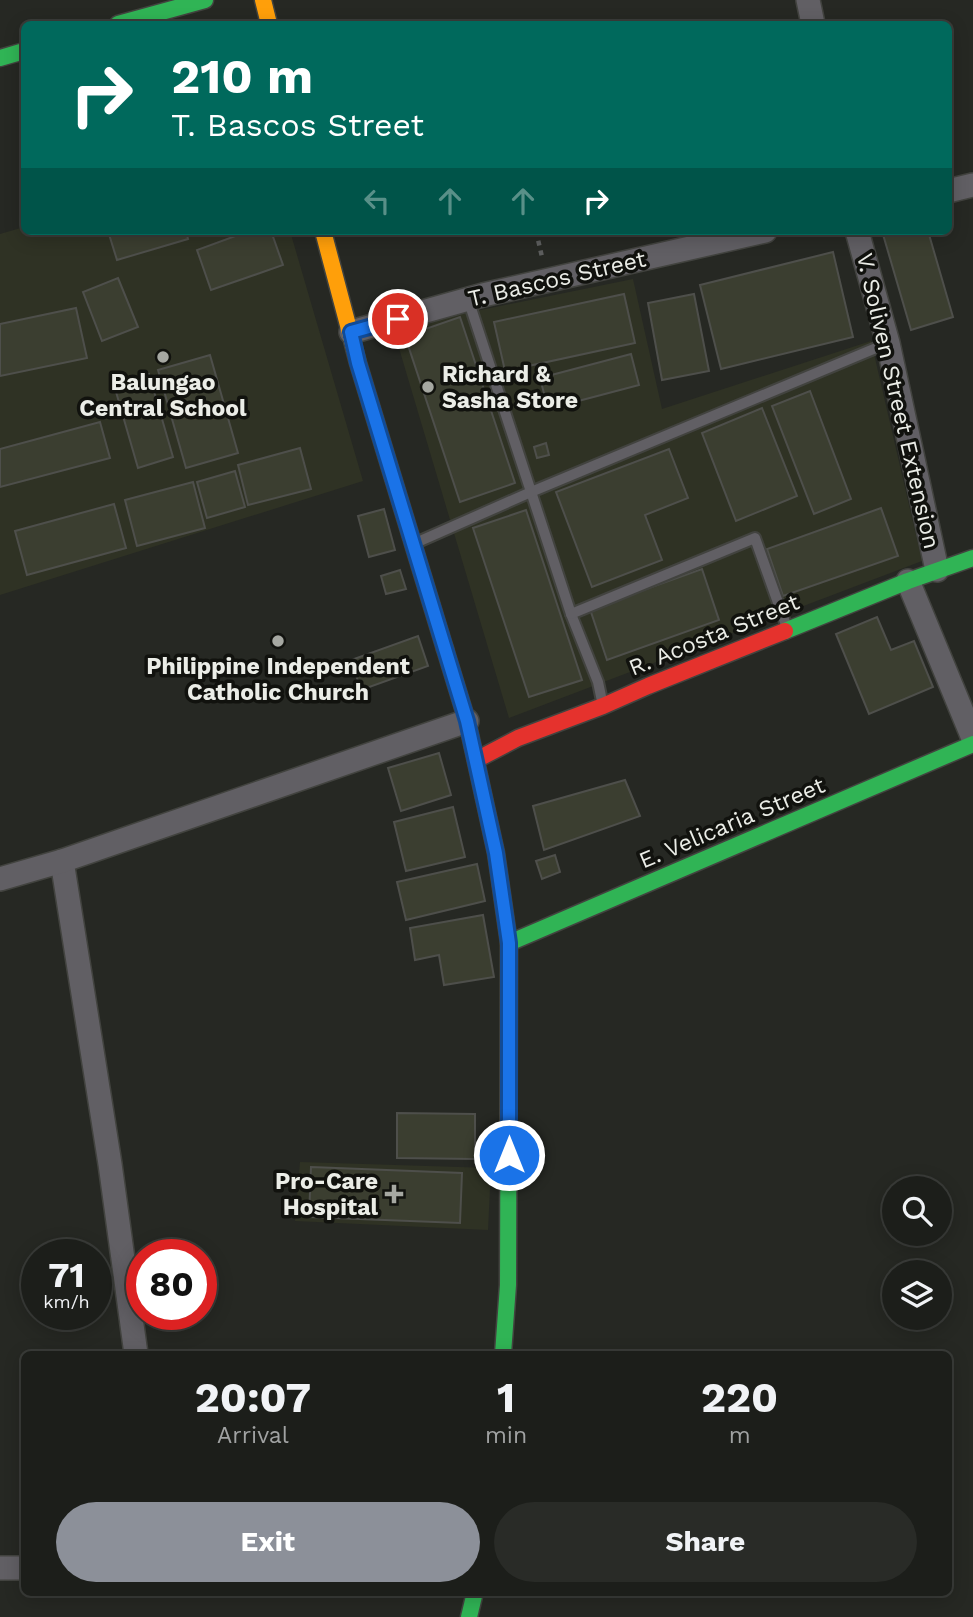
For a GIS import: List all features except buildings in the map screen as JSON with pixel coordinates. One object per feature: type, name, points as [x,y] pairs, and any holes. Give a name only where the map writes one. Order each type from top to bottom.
[{"type":"main road","points":[[129,21],[205,0]]},
{"type":"main road","points":[[263,0],[268,21]]},
{"type":"main road","points":[[0,58],[21,52]]},
{"type":"main road","points":[[324,235],[358,363],[467,721],[496,853],[509,943],[508,1285],[503,1351]]},
{"type":"main road","name":"R. Acosta Street","points":[[476,760],[518,738],[908,581],[973,558]]},
{"type":"main road","name":"E. Velicaria Street","points":[[509,943],[973,744]]},
{"type":"main road","points":[[469,1617],[474,1596]]},
{"type":"street","points":[[808,0],[812,21]]},
{"type":"street","points":[[952,190],[973,186]]},
{"type":"street","name":"T. Bascos Street","points":[[351,332],[468,299],[748,235]]},
{"type":"street","name":"V. Soliven Street Extension","points":[[858,235],[888,343],[937,570]]},
{"type":"street","points":[[908,581],[973,738]]},
{"type":"street","points":[[0,879],[62,861],[467,721]]},
{"type":"street","points":[[62,861],[110,1164],[136,1351]]},
{"type":"lane","points":[[468,299],[571,614],[598,682],[603,706]]},
{"type":"lane","points":[[413,543],[888,343]]},
{"type":"lane","points":[[571,614],[755,538],[788,629]]},
{"type":"shaded area","name":"Balungao Central School","points":[[21,228],[21,235],[291,235],[363,481],[0,595],[0,234]]},
{"type":"shaded area","points":[[633,279],[662,409],[871,341],[922,561],[509,718],[393,328]]},
{"type":"shaded area","name":"Pro-Care Hospital","points":[[300,1162],[491,1168],[488,1230],[295,1221]]},
{"type":"traffic: fast","points":[[129,21],[205,0]]},
{"type":"traffic: fast","points":[[0,58],[21,52]]},
{"type":"traffic: fast","points":[[785,631],[973,558]]},
{"type":"traffic: fast","points":[[445,649],[467,721],[496,853],[509,943],[508,1285],[503,1351]]},
{"type":"traffic: fast","points":[[509,943],[973,744]]},
{"type":"traffic: fast","points":[[469,1617],[474,1596]]},
{"type":"traffic: slow","points":[[263,0],[268,21]]},
{"type":"traffic: slow","points":[[324,235],[358,363],[445,649]]},
{"type":"traffic: jam","points":[[476,760],[518,738],[785,631]]},
{"type":"place","name":"Balungao Central School","points":[[163,357]]},
{"type":"place","name":"Richard & Sasha Store","points":[[428,387]]},
{"type":"place","name":"Philippine Independent Catholic Church","points":[[278,641]]},
{"type":"place","name":"Pro-Care Hospital","points":[[394,1194]]},
{"type":"route","points":[[398,319],[351,332],[358,363],[467,721],[496,853],[509,943],[509,1155]]}]
